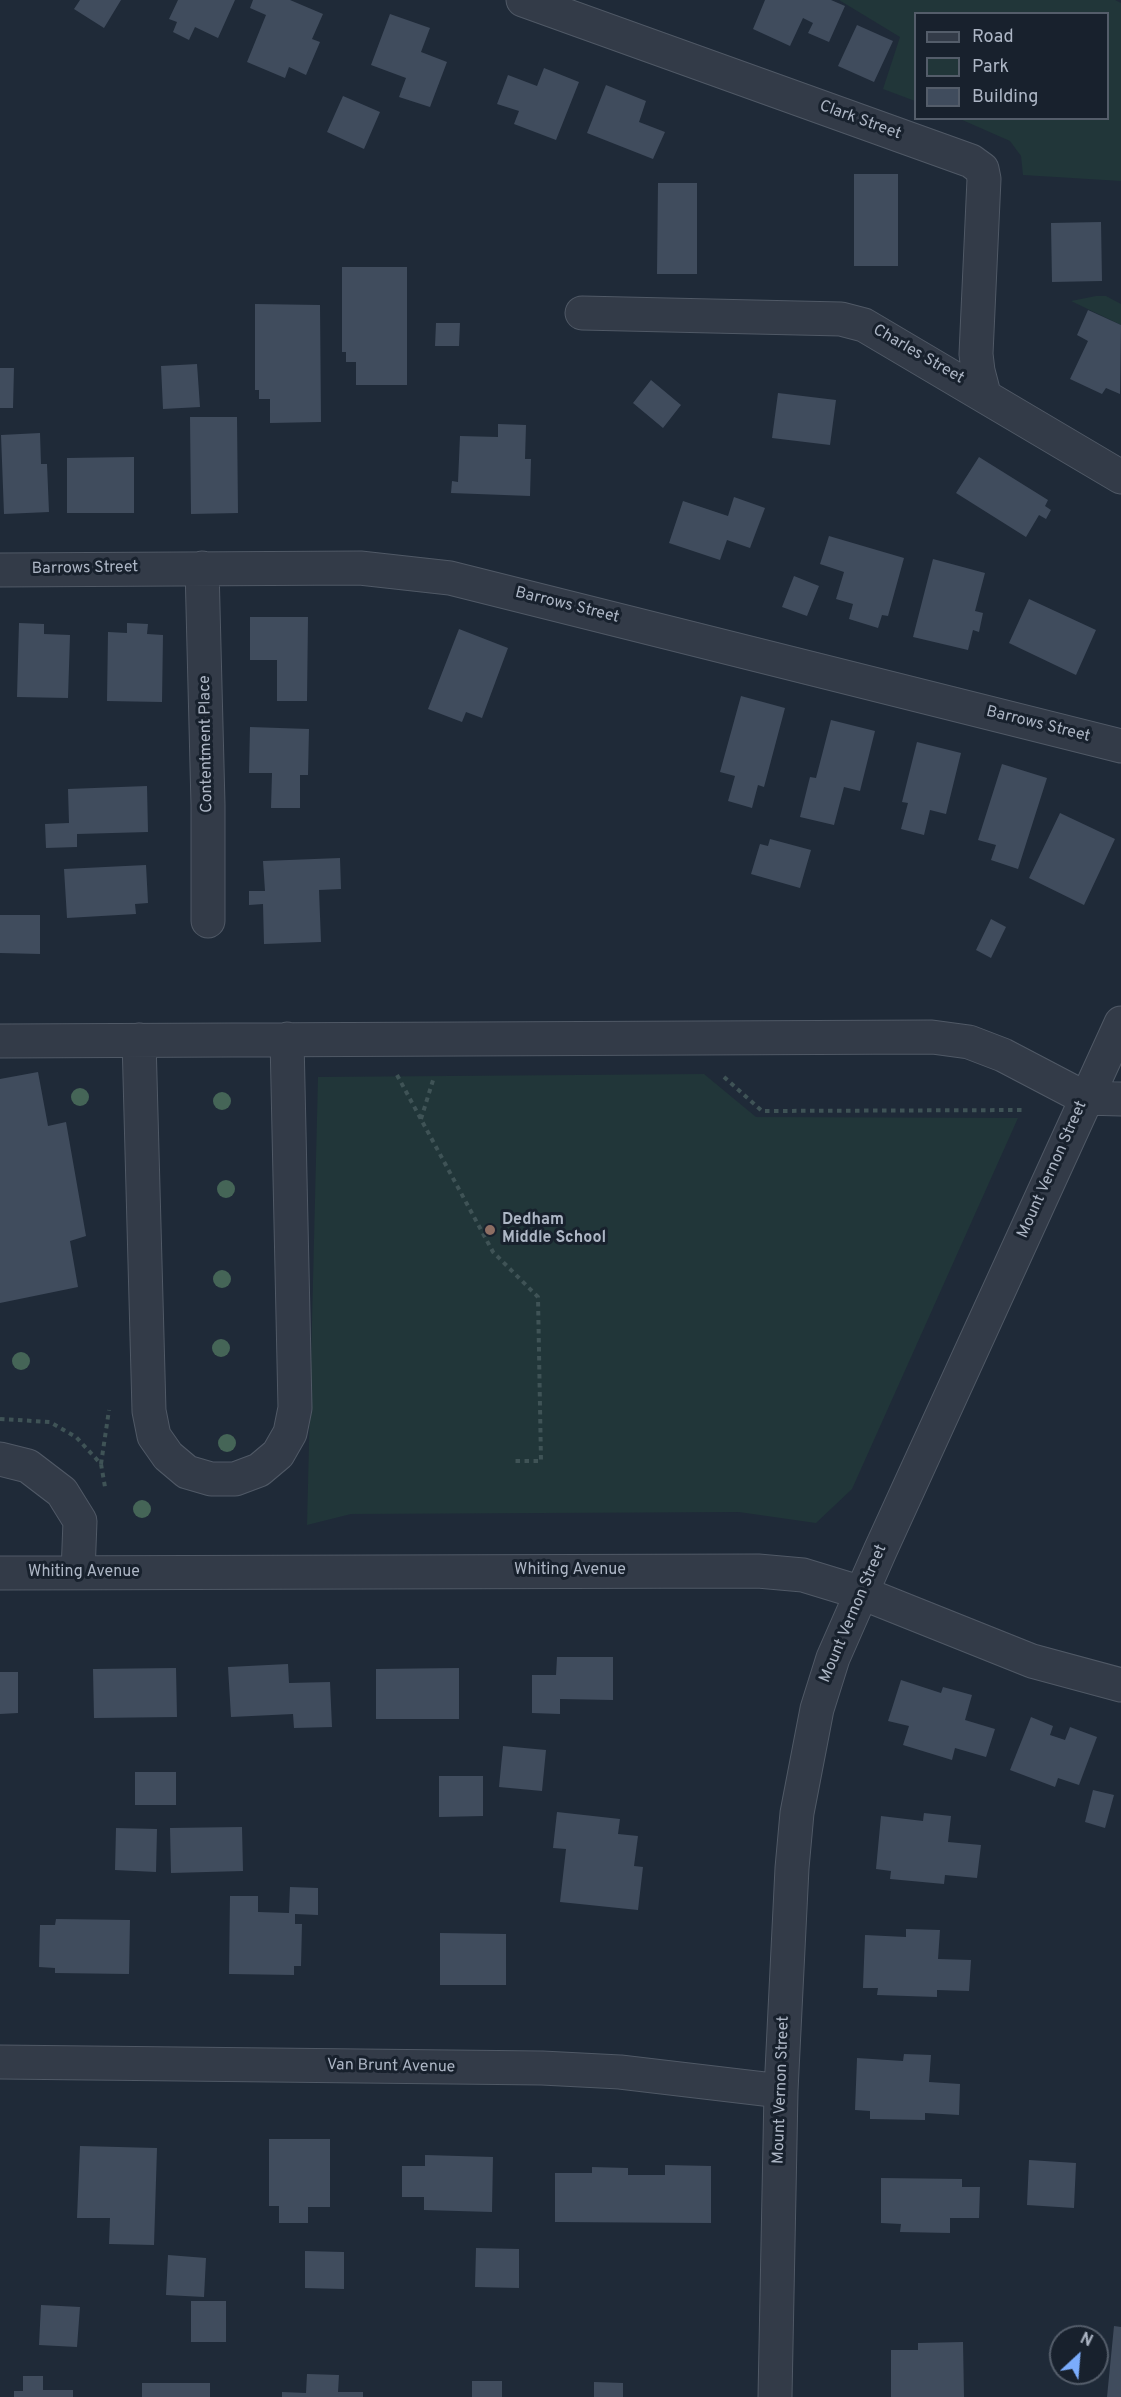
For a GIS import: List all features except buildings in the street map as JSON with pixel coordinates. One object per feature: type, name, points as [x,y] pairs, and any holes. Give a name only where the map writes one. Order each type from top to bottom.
[{"type":"street","name":"Clark Street","points":[[523,0],[971,161],[982,169],[984,179],[976,345],[978,371],[984,394]]},
{"type":"street","name":"Charles Street","points":[[582,313],[841,319],[864,325],[1121,477]]},
{"type":"street","name":"Contentment Place","points":[[202,568],[208,794],[207,921]]},
{"type":"street","name":"Barrows Street","points":[[0,570],[360,568],[450,578],[1121,746]]},
{"type":"street","name":"Mount Vernon Street","points":[[776,2397],[781,2091],[792,1868],[799,1801],[817,1709],[833,1658],[1085,1098],[1121,1023]]},
{"type":"street","points":[[0,1041],[932,1037],[969,1042],[1003,1055],[1085,1098],[1121,1099]]},
{"type":"street","points":[[139,1040],[149,1411],[154,1436],[168,1456],[187,1472],[211,1479],[236,1479],[259,1470],[278,1454],[290,1433],[295,1408],[287,1039]]},
{"type":"street","points":[[0,1459],[28,1466],[62,1492],[80,1521],[78,1573]]},
{"type":"street","name":"Whiting Avenue","points":[[0,1573],[758,1571],[803,1575],[862,1593],[1032,1661],[1121,1685]]},
{"type":"street","name":"Van Brunt Avenue","points":[[0,2062],[542,2068],[620,2072],[781,2091]]},
{"type":"path","points":[[393,1067],[493,1252],[538,1297],[541,1461],[513,1461]]},
{"type":"path","points":[[421,1119],[437,1067]]},
{"type":"path","points":[[718,1071],[762,1111],[1036,1110]]},
{"type":"path","points":[[101,1464],[109,1407]]},
{"type":"green space","points":[[839,0],[1115,0],[1121,3],[1121,181],[1023,175],[1021,156],[1010,141],[962,120],[1109,120],[1109,12],[914,12],[914,101],[883,89],[900,37]]},
{"type":"green space","points":[[1106,296],[1121,304],[1121,325],[1071,301]]},
{"type":"green space","points":[[704,1074],[756,1117],[1018,1118],[852,1489],[816,1523],[739,1512],[351,1514],[307,1525],[318,1077]]},
{"type":"place","name":"Dedham Middle School","points":[[490,1230]]}]
